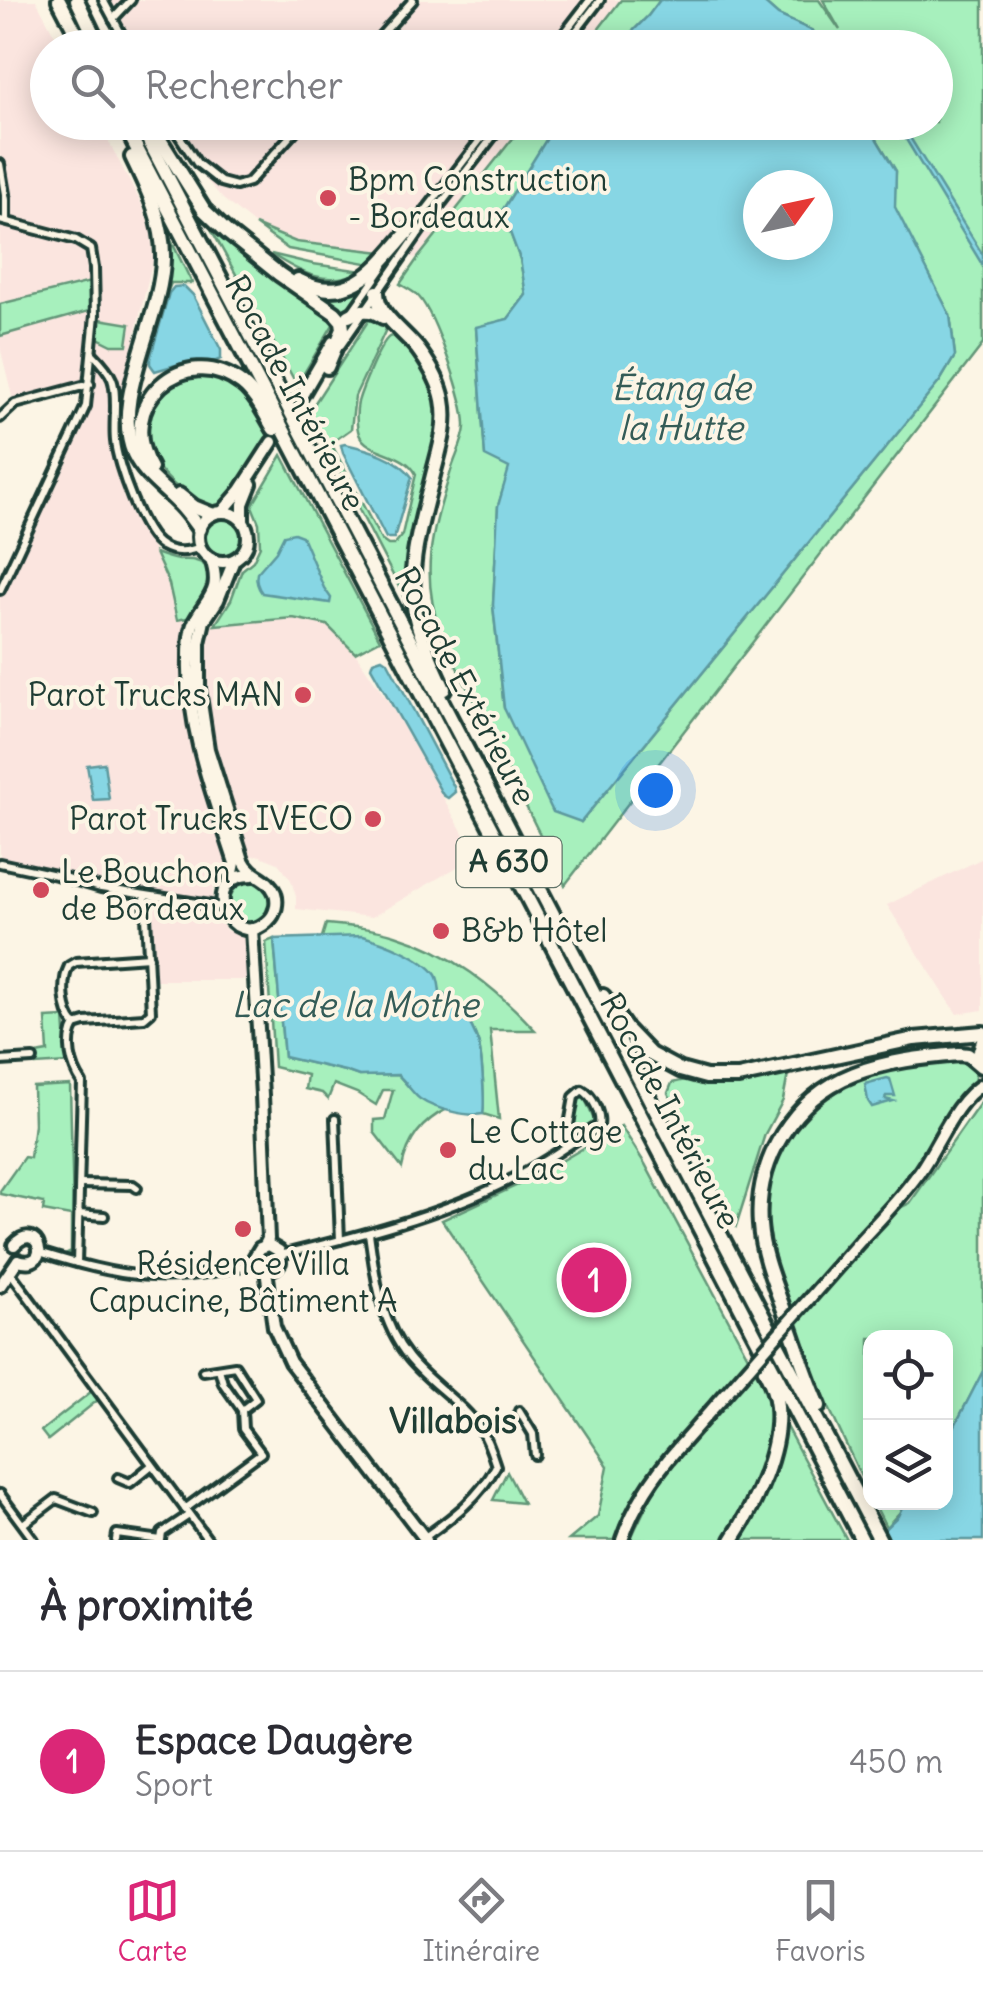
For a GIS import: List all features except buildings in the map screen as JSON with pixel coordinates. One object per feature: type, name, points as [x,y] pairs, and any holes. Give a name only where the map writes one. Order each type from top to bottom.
[{"type":"highway","points":[[59,0],[75,30]]},
{"type":"highway","points":[[76,0],[91,30]]},
{"type":"highway","points":[[127,140],[126,146],[154,203],[164,255],[162,279],[128,404],[128,435],[143,468],[199,529]]},
{"type":"highway","name":"Rocade Intérieure","points":[[137,140],[299,460],[862,1540]]},
{"type":"highway","name":"Rocade Extérieure","points":[[138,140],[499,810],[880,1540]]},
{"type":"highway","points":[[160,140],[204,210],[279,274],[346,321]]},
{"type":"highway","points":[[265,262],[311,287],[344,288],[372,272],[414,225]]},
{"type":"highway","points":[[377,292],[379,305],[432,371],[443,401],[444,431],[414,558],[415,616],[499,810]]},
{"type":"highway","points":[[327,367],[346,321],[364,310],[394,323]]},
{"type":"highway","points":[[217,513],[194,506],[163,482],[141,446],[144,409],[167,380],[202,369],[236,380],[258,403],[284,449],[299,460]]},
{"type":"highway","points":[[558,924],[632,1038],[650,1054],[692,1074],[738,1077],[914,1038],[983,1036]]},
{"type":"highway","points":[[858,1496],[810,1386],[765,1254],[759,1210],[766,1167],[796,1115],[840,1080],[873,1068],[964,1054],[982,1068]]},
{"type":"highway","points":[[719,1264],[777,1405],[770,1456],[754,1504],[732,1540]]},
{"type":"street","points":[[103,0],[119,30]]},
{"type":"street","points":[[114,19],[131,0]]},
{"type":"street","points":[[386,30],[413,0]]},
{"type":"street","points":[[567,30],[590,0]]},
{"type":"street","points":[[577,30],[600,0]]},
{"type":"street","points":[[181,140],[196,163],[221,182],[236,186],[249,182],[287,140]]},
{"type":"street","points":[[480,140],[346,321],[302,399],[420,230],[490,140]]},
{"type":"street","points":[[0,164],[6,200],[3,221],[76,240],[91,249],[94,268],[86,406],[0,590]]},
{"type":"street","points":[[92,354],[114,383],[119,462],[148,532],[166,549],[200,547]]},
{"type":"street","points":[[0,418],[15,404],[90,384]]},
{"type":"street","points":[[234,560],[212,559],[200,547],[199,529],[241,490],[273,444],[243,504],[247,545],[234,560],[218,600],[204,620],[199,643],[201,716],[243,860],[254,875]]},
{"type":"street","points":[[217,513],[234,514],[243,521]]},
{"type":"street","points":[[212,559],[216,583],[212,597],[192,626],[189,688],[200,750],[235,863],[223,908],[236,926],[252,929],[268,922],[276,906],[274,889],[264,878],[254,875],[231,882]]},
{"type":"street","points":[[0,863],[145,897],[223,908]]},
{"type":"street","points":[[77,1264],[82,1083],[73,1070],[70,1034],[76,1025],[86,1022],[148,1016],[152,1007],[145,897]]},
{"type":"street","points":[[39,1252],[135,1277],[278,1266],[252,929]]},
{"type":"street","points":[[76,1025],[66,1014],[65,976],[69,966],[76,962],[149,958]]},
{"type":"street","points":[[622,1540],[648,1486],[678,1448],[914,1180],[953,1117],[979,1086],[982,1068],[978,1054],[983,1036]]},
{"type":"street","points":[[0,1062],[32,1059]]},
{"type":"street","points":[[369,1232],[378,1293],[394,1334],[420,1372],[480,1428],[496,1466],[471,1501],[425,1539],[290,1362],[274,1327],[260,1248],[340,1240],[369,1232],[478,1195],[534,1168],[599,1125],[590,1097],[582,1090],[574,1097],[565,1147]]},
{"type":"street","points":[[335,1118],[340,1240]]},
{"type":"street","points":[[80,1184],[137,1188]]},
{"type":"street","points":[[79,1214],[104,1216]]},
{"type":"street","points":[[20,1238],[32,1238],[39,1252],[32,1261],[18,1260],[14,1244],[20,1238]]},
{"type":"street","points":[[0,1239],[14,1244]]},
{"type":"street","points":[[0,1286],[18,1260]]},
{"type":"street","points":[[10,1272],[208,1540]]},
{"type":"street","points":[[203,1371],[235,1366],[256,1399],[242,1410]]},
{"type":"street","points":[[116,1540],[117,1534],[161,1540],[162,1533],[261,1453],[243,1429],[242,1410],[223,1384],[219,1368]]},
{"type":"street","points":[[519,1410],[533,1434],[534,1455]]},
{"type":"street","points":[[118,1478],[130,1483],[152,1464]]},
{"type":"street","points":[[0,1494],[34,1540]]},
{"type":"street","points":[[22,1524],[56,1498],[93,1512]]},
{"type":"shaded area","points":[[0,0],[36,0],[52,30],[30,30],[30,140],[108,140],[151,231],[153,259],[112,432],[112,460],[124,498],[155,553],[185,623],[215,625],[293,618],[328,625],[355,653],[392,707],[476,856],[372,917],[296,909],[291,880],[278,863],[258,855],[228,861],[213,889],[212,911],[227,931],[245,934],[247,980],[156,980],[150,898],[0,863],[0,590],[86,406],[89,377],[13,400],[0,347]]},
{"type":"shaded area","points":[[100,0],[621,0],[598,30],[116,30]]},
{"type":"shaded area","points":[[176,140],[512,140],[418,258],[296,242],[255,225],[223,199]]},
{"type":"shaded area","points":[[983,858],[983,1010],[957,1014],[887,905]]},
{"type":"green space","points":[[621,0],[660,0],[634,30],[598,30]]},
{"type":"green space","points":[[761,0],[819,0],[840,30],[811,30],[778,15]]},
{"type":"green space","points":[[823,0],[983,0],[983,344],[565,885],[441,635],[434,612],[431,552],[438,514],[463,438],[464,415],[441,340],[426,307],[400,284],[512,140],[546,140],[502,211],[520,259],[526,295],[508,319],[476,328],[485,455],[510,467],[498,506],[493,605],[504,708],[581,822],[940,381],[955,356],[950,315],[894,207],[896,171],[877,140],[953,140],[953,30],[840,30]]},
{"type":"green space","points":[[255,225],[296,242],[382,252],[371,264],[288,249]]},
{"type":"green space","points":[[165,228],[192,283],[171,283],[160,311]]},
{"type":"green space","points":[[211,229],[334,323],[297,385]]},
{"type":"green space","points":[[271,254],[362,271],[338,278],[315,276]]},
{"type":"green space","points":[[370,280],[346,311],[314,292]]},
{"type":"green space","points":[[90,282],[89,311],[0,336],[0,304]]},
{"type":"green space","points":[[372,315],[387,327],[355,396],[351,429],[334,441],[333,447],[381,540],[388,545],[394,545],[402,535],[416,474],[404,461],[363,441],[357,418],[367,378],[389,337],[396,335],[420,361],[431,381],[441,415],[409,606],[307,415]]},
{"type":"green space","points":[[100,319],[130,324],[127,345],[112,345],[98,338]]},
{"type":"green space","points":[[195,375],[232,385],[268,432],[267,442],[240,486],[220,505],[203,504],[173,483],[157,466],[148,445],[147,418],[152,407],[170,388]]},
{"type":"green space","points":[[282,455],[380,640],[355,653],[327,625],[293,618],[215,625],[231,600],[242,570],[253,561],[260,546],[259,523],[252,506]]},
{"type":"green space","points":[[223,516],[237,522],[243,536],[237,550],[223,556],[209,550],[203,536],[209,522]]},
{"type":"green space","points":[[155,553],[196,561],[209,571],[208,587],[192,617],[177,620],[169,584]]},
{"type":"green space","points":[[250,882],[264,888],[270,902],[264,916],[250,922],[236,916],[230,902],[236,888]]},
{"type":"green space","points":[[326,924],[387,933],[435,951],[488,986],[535,1030],[490,1030],[499,1119],[483,1114],[478,1042],[463,1013],[440,992],[435,974],[395,949],[322,937]]},
{"type":"green space","points":[[274,939],[284,1057],[359,1076],[398,1075],[418,1097],[447,1109],[417,1133],[402,1168],[374,1132],[374,1120],[385,1119],[393,1090],[383,1090],[376,1105],[334,1084],[328,1099],[322,1093],[305,1089],[307,1075],[274,1067],[266,942]]},
{"type":"green space","points":[[64,1017],[67,1063],[36,1065],[36,1054],[48,1052],[46,1018]]},
{"type":"green space","points":[[944,1058],[967,1060],[974,1064],[974,1082],[907,1180],[858,1235],[864,1245],[895,1210],[910,1203],[983,1099],[983,1371],[953,1429],[953,1330],[863,1330],[863,1481],[796,1327],[778,1272],[765,1211],[775,1157],[798,1118],[842,1083]]},
{"type":"green space","points":[[788,1074],[783,1100],[765,1134],[736,1226],[668,1093],[672,1083],[685,1080],[739,1083]]},
{"type":"green space","points":[[70,1085],[74,1255],[67,1253],[71,1251],[71,1216],[43,1211],[44,1203],[0,1194],[24,1157],[30,1158],[33,1087]]},
{"type":"green space","points":[[585,1099],[595,1122],[575,1136],[572,1134],[576,1103]]},
{"type":"green space","points":[[621,1126],[772,1401],[770,1438],[760,1474],[725,1540],[630,1540],[657,1484],[681,1453],[674,1443],[639,1491],[616,1540],[569,1540],[598,1516],[608,1466],[442,1220],[529,1180]]},
{"type":"green space","points":[[92,1391],[98,1400],[48,1440],[41,1431]]},
{"type":"green space","points":[[782,1419],[847,1540],[737,1540]]},
{"type":"green space","points":[[507,1472],[523,1503],[493,1500]]},
{"type":"green space","points":[[878,1510],[901,1510],[900,1512],[886,1527]]},
{"type":"water","points":[[660,0],[761,0],[778,15],[811,30],[634,30]]},
{"type":"water","name":"Étang de la Hutte","points":[[546,140],[877,140],[896,171],[895,207],[950,315],[955,356],[940,381],[581,822],[553,812],[504,708],[493,605],[498,506],[509,468],[485,456],[476,327],[508,319],[526,295],[520,259],[502,211]]},
{"type":"water","points":[[906,140],[912,140],[983,255],[983,266]]},
{"type":"water","points":[[184,286],[193,295],[221,350],[221,359],[186,362],[155,371],[150,359],[169,293],[174,287]]},
{"type":"water","points":[[341,445],[391,459],[412,477],[394,538],[386,538],[343,453]]},
{"type":"water","points":[[284,535],[302,536],[330,603],[262,593],[259,589],[257,573]]},
{"type":"water","points":[[382,658],[388,662],[454,787],[455,792],[448,798],[371,667],[373,661]]},
{"type":"water","points":[[104,763],[109,799],[93,800],[87,765]]},
{"type":"water","name":"Lac de la Mothe","points":[[362,936],[413,956],[430,968],[440,992],[463,1013],[479,1048],[483,1114],[460,1113],[426,1103],[398,1075],[359,1076],[284,1057],[274,939]]},
{"type":"water","points":[[887,1078],[895,1096],[885,1099],[893,1101],[872,1107],[865,1084]]},
{"type":"water","points":[[983,1371],[983,1540],[873,1540],[901,1510],[953,1510],[953,1429]]},
{"type":"tunnel","points":[[272,442],[301,397]]},
{"type":"place","name":"Bpm Construction - Bordeaux","points":[[328,198]]},
{"type":"place","name":"Parot Trucks MAN","points":[[303,695]]},
{"type":"place","name":"Parot Trucks IVECO","points":[[373,819]]},
{"type":"place","name":"Le Bouchon de Bordeaux","points":[[41,890]]},
{"type":"place","name":"B&b Hôtel","points":[[441,931]]},
{"type":"place","name":"Le Cottage du Lac","points":[[448,1150]]},
{"type":"place","name":"Résidence Villa Capucine, Bâtiment A","points":[[243,1229]]},
{"type":"place","name":"Espace Daugère","points":[[594,1280]]},
{"type":"district","name":"Villabois","points":[[453,1421]]}]
